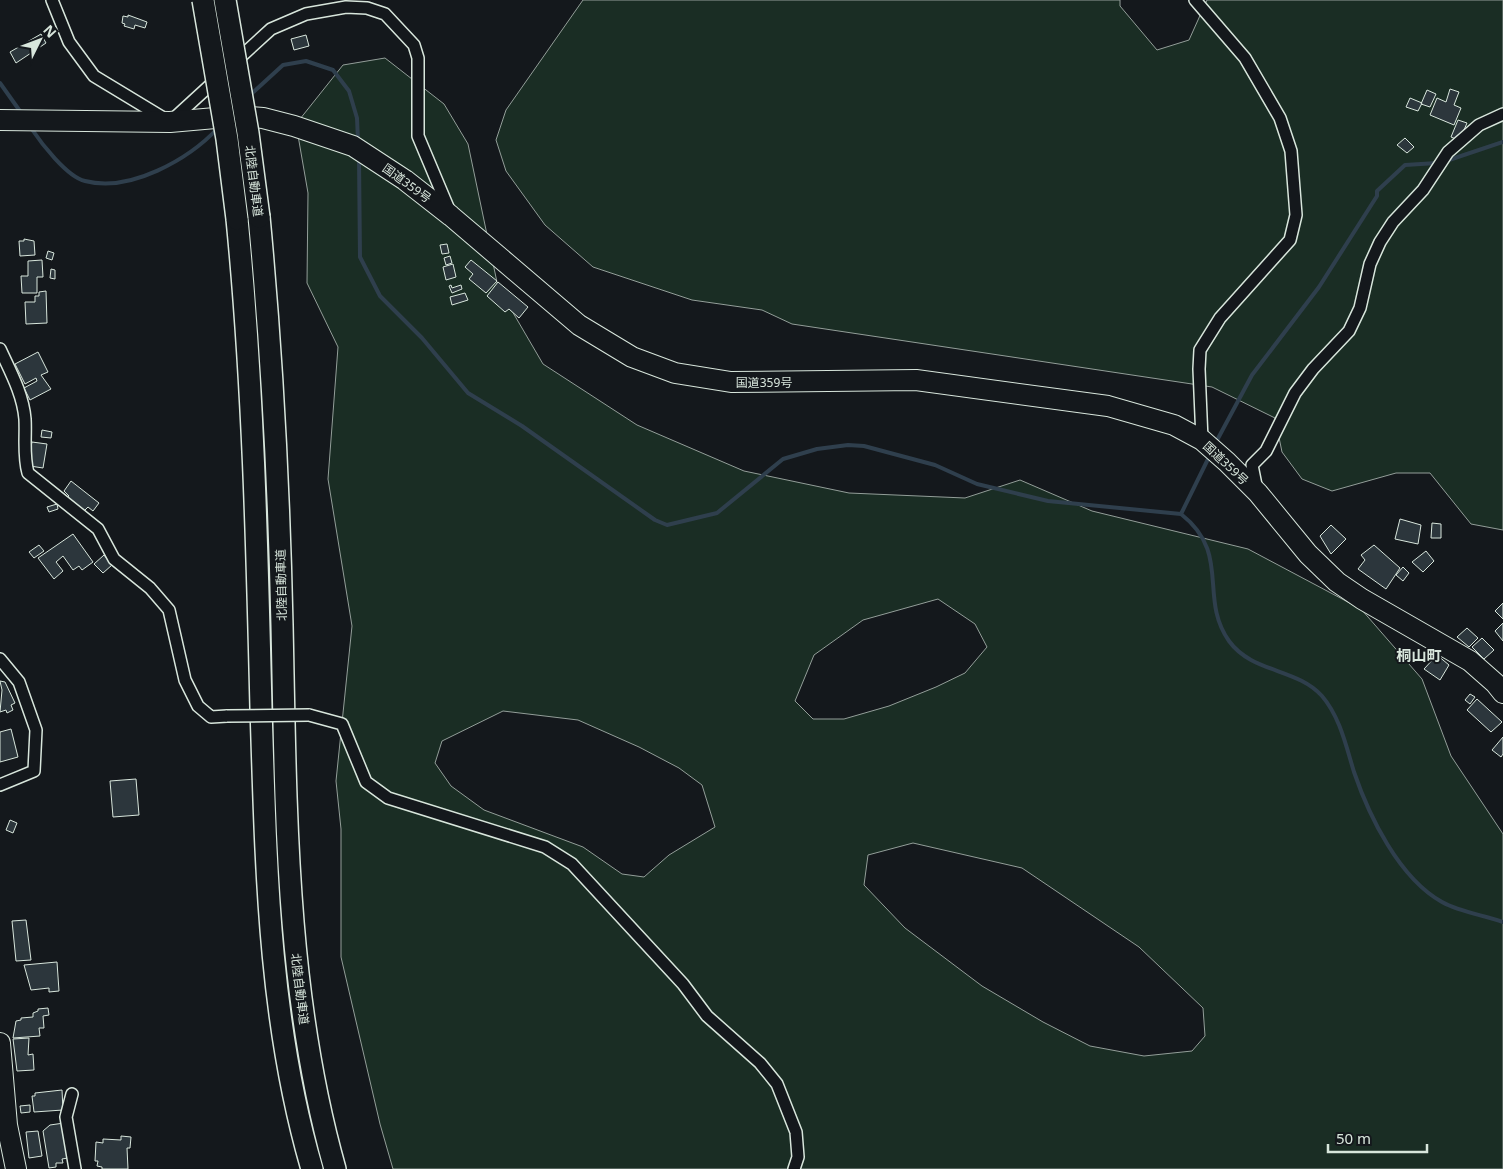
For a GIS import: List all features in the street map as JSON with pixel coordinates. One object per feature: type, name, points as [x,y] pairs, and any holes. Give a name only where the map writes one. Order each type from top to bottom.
[{"type":"highway","name":"北陸自動車道","points":[[202,0],[227,139],[245,296],[254,452],[269,920],[288,1067],[312,1169]]},
{"type":"highway","name":"北陸自動車道","points":[[225,0],[247,124],[259,217],[273,373],[277,450],[287,828],[298,984],[310,1064],[335,1169]]},
{"type":"highway","name":"国道359号","points":[[0,120],[170,122],[238,116],[263,118],[353,146],[405,180],[451,216],[579,325],[632,358],[675,373],[731,382],[916,380],[1108,406],[1174,425],[1202,440],[1258,493],[1308,554],[1337,582],[1362,599],[1470,661],[1495,683],[1503,693]]},
{"type":"highway","points":[[0,1043],[7,1125],[16,1169]]},
{"type":"street","points":[[52,0],[69,42],[94,76],[170,122],[271,29],[306,14],[346,7],[367,8],[386,14],[414,45],[418,58],[418,136],[451,216]]},
{"type":"street","points":[[1195,0],[1245,58],[1280,118],[1291,151],[1296,215],[1290,240],[1220,318],[1200,350],[1198,369],[1202,440]]},
{"type":"street","points":[[1258,493],[1252,465],[1266,451],[1295,393],[1349,331],[1360,308],[1370,264],[1380,242],[1393,222],[1423,190],[1448,152],[1479,125],[1503,114]]},
{"type":"street","points":[[0,348],[20,394],[25,418],[25,464],[28,473],[98,529],[114,559],[150,588],[169,610],[185,680],[198,706],[211,717],[310,715],[342,724],[366,782],[388,798],[545,847],[572,864],[683,984],[707,1016],[760,1063],[778,1084],[796,1132],[798,1157],[794,1169]]},
{"type":"street","points":[[0,659],[18,682],[36,730],[34,771],[0,785]]},
{"type":"street","points":[[72,1094],[66,1117],[75,1169]]},
{"type":"green space","points":[[583,0],[1120,0],[1120,6],[1157,50],[1189,40],[1207,0],[1503,0],[1503,530],[1471,524],[1430,473],[1396,473],[1332,491],[1302,479],[1282,452],[1275,418],[1212,387],[792,324],[762,310],[692,300],[593,267],[545,225],[506,171],[496,140],[506,110]]},
{"type":"green space","points":[[385,58],[444,104],[468,144],[498,287],[543,364],[637,425],[744,471],[849,493],[965,498],[1020,480],[1092,511],[1248,549],[1361,609],[1422,679],[1451,756],[1503,834],[1503,1169],[393,1169],[380,1124],[341,957],[341,829],[336,781],[352,626],[328,479],[338,347],[307,283],[308,193],[296,124],[343,65]],"holes":[[[938,599],[975,624],[987,647],[965,673],[889,706],[844,719],[813,719],[795,701],[814,655],[863,620]],[[503,711],[578,720],[639,747],[679,768],[702,785],[715,827],[669,855],[644,877],[622,874],[583,847],[484,810],[451,786],[435,763],[442,741]],[[913,843],[1022,868],[1139,947],[1203,1008],[1205,1036],[1192,1051],[1144,1056],[1090,1046],[1043,1022],[982,986],[905,928],[864,885],[868,855]]]},
{"type":"building","points":[[128,15],[147,22],[145,28],[135,25],[134,29],[124,26],[125,24],[122,23],[123,16],[128,17]]},
{"type":"building","points":[[41,34],[46,43],[16,63],[10,52]]},
{"type":"building","points":[[306,35],[309,46],[294,50],[291,39]]},
{"type":"building","points":[[1450,89],[1459,92],[1454,105],[1461,108],[1454,125],[1430,115],[1437,98],[1446,102]]},
{"type":"building","points":[[1427,90],[1436,94],[1430,107],[1421,104]]},
{"type":"building","points":[[1410,98],[1422,103],[1418,111],[1406,107]]},
{"type":"building","points":[[1458,120],[1467,123],[1458,140],[1451,137]]},
{"type":"building","points":[[1405,138],[1414,147],[1407,153],[1397,145]]},
{"type":"building","points":[[24,239],[34,241],[35,255],[20,256],[19,241],[24,241]]},
{"type":"building","points":[[447,244],[449,253],[442,254],[440,245]]},
{"type":"building","points":[[48,251],[54,253],[52,260],[46,258]]},
{"type":"building","points":[[450,256],[452,263],[446,265],[444,258]]},
{"type":"building","points":[[42,260],[43,277],[37,277],[37,293],[22,293],[21,276],[28,276],[28,261]]},
{"type":"building","points":[[471,260],[497,281],[486,293],[469,279],[473,274],[465,267]]},
{"type":"building","points":[[453,264],[456,277],[446,280],[443,267]]},
{"type":"building","points":[[51,269],[55,270],[55,279],[50,278]]},
{"type":"building","points":[[498,282],[528,307],[519,318],[509,309],[505,312],[487,296]]},
{"type":"building","points":[[451,285],[452,288],[461,285],[462,289],[452,293],[449,286]]},
{"type":"building","points":[[46,291],[47,323],[26,324],[25,302],[35,302],[35,296],[39,296],[39,292]]},
{"type":"building","points":[[465,293],[468,300],[452,305],[450,297]]},
{"type":"building","points":[[38,352],[48,372],[41,375],[51,389],[30,400],[24,388],[37,381],[36,378],[25,384],[15,364]]},
{"type":"building","points":[[42,430],[52,432],[51,438],[41,437]]},
{"type":"building","points":[[32,442],[47,444],[43,468],[30,466],[28,460]]},
{"type":"building","points":[[71,481],[99,503],[93,511],[88,507],[84,511],[66,498],[69,496],[64,491]]},
{"type":"building","points":[[57,504],[58,509],[49,512],[47,507]]},
{"type":"building","points":[[1400,519],[1421,525],[1418,544],[1395,539]]},
{"type":"building","points":[[1432,523],[1441,524],[1441,538],[1431,538]]},
{"type":"building","points":[[1331,525],[1346,539],[1331,554],[1320,536]]},
{"type":"building","points":[[73,534],[93,562],[82,570],[79,566],[73,570],[63,556],[56,562],[63,571],[54,579],[38,558]]},
{"type":"building","points":[[39,545],[44,551],[34,558],[29,552]]},
{"type":"building","points":[[1374,545],[1400,568],[1386,589],[1358,569],[1365,560],[1361,555]]},
{"type":"building","points":[[1426,551],[1434,561],[1423,572],[1412,562]]},
{"type":"building","points":[[104,555],[112,565],[103,573],[94,564]]},
{"type":"building","points":[[1403,567],[1409,573],[1403,581],[1396,575]]},
{"type":"building","points":[[1503,603],[1503,619],[1495,611]]},
{"type":"building","points":[[1503,623],[1503,641],[1495,631]]},
{"type":"building","points":[[1467,628],[1478,638],[1469,647],[1457,637]]},
{"type":"building","points":[[1482,638],[1494,650],[1484,659],[1472,647]]},
{"type":"building","points":[[1437,655],[1449,665],[1440,680],[1424,669]]},
{"type":"building","points":[[0,681],[5,682],[15,703],[11,705],[13,710],[7,713],[6,710],[0,712],[2,690]]},
{"type":"building","points":[[1470,694],[1475,697],[1470,704],[1465,700]]},
{"type":"building","points":[[1477,699],[1502,722],[1491,732],[1467,710]]},
{"type":"building","points":[[11,729],[18,757],[0,762],[0,732]]},
{"type":"building","points":[[1503,737],[1503,754],[1501,757],[1492,750]]},
{"type":"building","points":[[136,779],[139,815],[113,817],[110,781]]},
{"type":"building","points":[[10,820],[17,823],[13,833],[6,830]]},
{"type":"building","points":[[26,920],[31,960],[16,961],[12,921]]},
{"type":"building","points":[[57,962],[59,991],[49,992],[49,988],[31,990],[24,965]]},
{"type":"building","points":[[48,1008],[49,1015],[43,1016],[44,1028],[39,1028],[40,1036],[13,1038],[16,1021],[21,1020],[21,1018],[33,1017],[33,1013],[38,1011],[38,1009]]},
{"type":"building","points":[[29,1038],[28,1055],[33,1054],[34,1070],[17,1071],[13,1039]]},
{"type":"building","points":[[62,1090],[63,1110],[34,1112],[32,1096],[35,1096],[35,1093]]},
{"type":"building","points":[[30,1105],[30,1112],[21,1113],[20,1106]]},
{"type":"building","points":[[64,1123],[68,1158],[62,1159],[63,1163],[56,1163],[56,1167],[49,1168],[43,1131],[50,1125]]},
{"type":"building","points":[[38,1131],[42,1156],[29,1158],[26,1132]]},
{"type":"building","points":[[121,1136],[131,1137],[130,1148],[127,1148],[128,1169],[102,1169],[102,1167],[97,1166],[98,1161],[95,1161],[96,1142],[103,1143],[103,1139],[121,1140]]},
{"type":"waterway","points":[[249,96],[283,65],[306,61],[333,70],[349,91],[357,118],[358,141]]},
{"type":"waterway","points":[[0,83],[22,114]]},
{"type":"waterway","points":[[31,128],[48,150],[70,173],[85,181],[102,183],[121,182],[157,171],[191,151],[218,128]]},
{"type":"waterway","points":[[1446,161],[1503,142]]},
{"type":"waterway","points":[[359,158],[360,257],[380,296],[422,338],[468,393],[522,426],[655,520],[667,525],[717,513],[783,459],[817,449],[848,445],[864,446],[935,465],[977,484],[1048,501],[1181,514],[1196,529],[1206,545],[1220,625],[1229,641],[1250,659],[1300,680],[1322,696],[1338,722],[1368,808],[1399,862],[1412,878],[1442,902],[1464,911],[1503,922]]},
{"type":"waterway","points":[[1215,444],[1252,375],[1319,287],[1377,196],[1377,191],[1405,165],[1437,163]]},
{"type":"waterway","points":[[1181,514],[1210,455]]},
{"type":"district","name":"桐山町","points":[[1419,655]]}]
